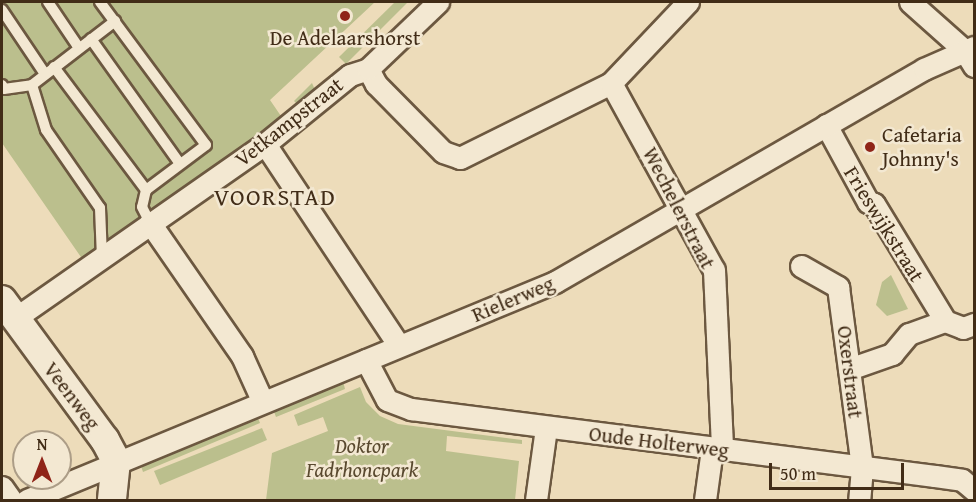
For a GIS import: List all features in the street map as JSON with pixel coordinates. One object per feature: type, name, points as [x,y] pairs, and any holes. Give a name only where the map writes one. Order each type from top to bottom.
[{"type":"street","name":"Vetkampstraat","points":[[8,310],[102,257],[265,144],[350,75],[368,69],[438,2]]},
{"type":"street","points":[[368,69],[376,84],[443,152],[460,158],[611,82],[688,2]]},
{"type":"street","points":[[910,2],[971,54]]},
{"type":"street","name":"Rielerweg","points":[[27,501],[262,400],[555,282],[826,126],[971,54]]},
{"type":"street","name":"Wechelerstraat","points":[[611,82],[714,270],[717,449],[705,501]]},
{"type":"street","name":"Frieswijkstraat","points":[[826,126],[868,202],[874,204],[945,321]]},
{"type":"street","points":[[265,144],[399,346]]},
{"type":"street","points":[[150,223],[242,356],[262,400]]},
{"type":"street","name":"Oxerstraat","points":[[801,266],[838,287],[862,468],[859,501]]},
{"type":"street","name":"Veenweg","points":[[8,310],[105,440],[116,461]]},
{"type":"street","points":[[849,369],[892,354],[909,334],[945,321],[963,328],[975,324]]},
{"type":"street","name":"Oude Holterweg","points":[[366,360],[387,400],[398,406],[546,428],[962,480],[975,490]]},
{"type":"street","points":[[536,501],[546,428]]},
{"type":"street","points":[[112,501],[116,461]]},
{"type":"street","points":[[2,487],[11,501]]},
{"type":"lane","points":[[48,2],[79,48]]},
{"type":"lane","points":[[100,2],[206,145],[146,190],[142,207],[150,223]]},
{"type":"lane","points":[[2,10],[146,190]]},
{"type":"lane","points":[[2,85],[4,88],[32,85],[115,21]]},
{"type":"lane","points":[[92,39],[180,164]]},
{"type":"lane","points":[[32,85],[46,130],[100,208],[102,257]]},
{"type":"green space","points":[[2,2],[375,2],[270,100],[283,119],[83,260],[2,143]]},
{"type":"green space","points":[[395,2],[408,2],[346,64],[339,57]]},
{"type":"green space","points":[[312,83],[316,92],[301,108],[294,101]]},
{"type":"green space","points":[[891,275],[908,309],[887,316],[876,305],[882,282]]},
{"type":"green space","points":[[342,377],[345,389],[276,417],[271,404],[280,407],[332,386]]},
{"type":"green space","name":"Doktor Fadrhoncpark","points":[[360,387],[366,402],[380,416],[398,424],[522,440],[522,444],[447,436],[446,451],[519,461],[515,500],[266,500],[272,453],[328,431],[323,417],[298,426],[294,415]]},
{"type":"green space","points":[[255,411],[260,423],[143,472],[138,457]]},
{"type":"green space","points":[[262,428],[267,440],[160,485],[154,471]]},
{"type":"place","name":"De Adelaarshorst","points":[[345,16]]},
{"type":"place","name":"Cafetaria Johnny's","points":[[870,147]]},
{"type":"district","name":"VOORSTAD","points":[[275,197]]}]
